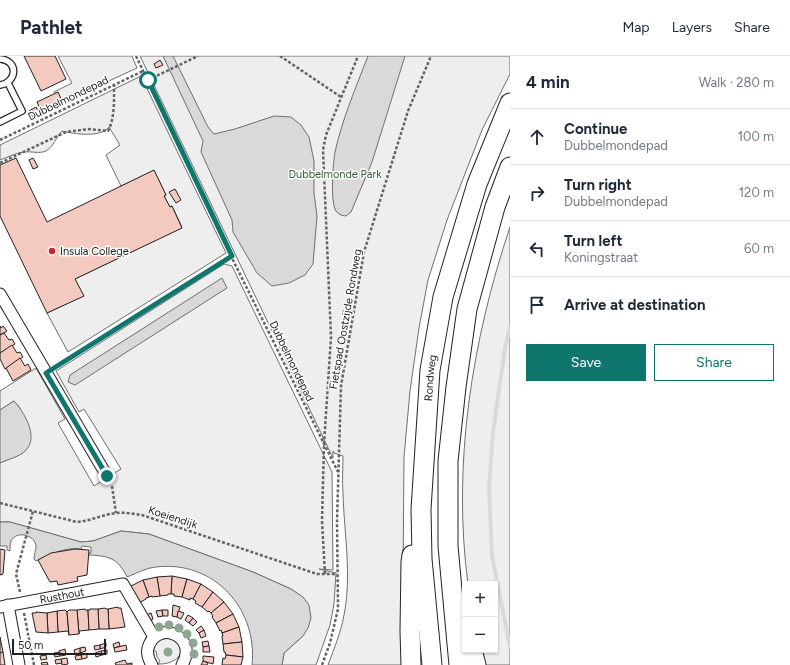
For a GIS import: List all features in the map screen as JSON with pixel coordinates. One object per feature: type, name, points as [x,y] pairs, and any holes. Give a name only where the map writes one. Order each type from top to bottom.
[{"type":"highway","name":"Rondweg","points":[[432,665],[422,560],[422,509],[430,370],[443,297],[477,184],[510,104]]},
{"type":"highway","points":[[459,665],[448,546],[448,461],[456,387],[468,309],[495,207],[510,167]]},
{"type":"highway","points":[[411,665],[411,562],[422,509]]},
{"type":"highway","points":[[448,546],[459,567],[462,590]]},
{"type":"highway","points":[[473,653],[476,665]]},
{"type":"street","points":[[0,294],[107,476]]},
{"type":"street","name":"Rusthout","points":[[4,606],[123,584],[154,637]]},
{"type":"street","points":[[4,606],[19,665]]},
{"type":"street","points":[[152,665],[148,659],[148,647],[154,637],[159,634],[169,632],[179,636],[183,640],[187,650],[185,660],[182,665]]},
{"type":"lane","points":[[0,59],[6,60],[13,66],[14,74],[8,83],[0,85]]},
{"type":"lane","points":[[0,122],[22,111],[8,83]]},
{"type":"path","name":"Dubbelmondepad","points":[[136,56],[338,472]]},
{"type":"path","points":[[148,80],[198,56]]},
{"type":"path","points":[[280,56],[341,97]]},
{"type":"path","points":[[325,574],[322,521],[324,444],[331,337],[324,150],[326,135],[358,56]]},
{"type":"path","name":"Fietspad Oostzijde Rondweg","points":[[322,665],[338,609],[338,472],[341,386],[364,252],[408,111],[430,56]]},
{"type":"path","name":"Dubbelmondepad","points":[[0,140],[143,71]]},
{"type":"path","points":[[0,163],[66,132],[89,129],[108,130],[111,125],[113,111],[114,85]]},
{"type":"path","points":[[46,373],[232,256]]},
{"type":"path","points":[[107,476],[113,492],[116,513]]},
{"type":"path","name":"Koeiendijk","points":[[0,503],[77,522],[88,521],[116,513],[142,515],[317,574],[338,574]]},
{"type":"path","points":[[24,546],[32,511]]},
{"type":"green space","points":[[58,56],[132,56],[137,68],[59,104],[54,92],[72,83]]},
{"type":"green space","name":"Dubbelmonde Park","points":[[140,56],[510,56],[510,74],[482,130],[447,220],[428,280],[419,328],[410,391],[404,457],[403,581],[405,665],[328,665],[341,628],[346,600],[347,554],[343,488],[343,456],[334,453],[333,451],[333,458]]},
{"type":"green space","points":[[141,76],[226,253],[68,352],[47,313],[83,296],[75,279],[182,227],[172,206],[170,207],[164,196],[166,195],[154,171],[121,186],[106,155],[120,145],[109,127],[100,133],[94,134],[80,134],[62,131],[51,147],[46,151],[21,153],[0,160],[0,145]]},
{"type":"green space","points":[[510,227],[510,665],[484,665],[481,653],[498,653],[498,581],[468,581],[462,494],[464,449],[476,358],[485,314]]},
{"type":"green space","points":[[224,264],[232,266],[332,472],[333,570],[319,569],[336,573],[334,604],[330,625],[316,665],[282,665],[284,653],[303,636],[302,597],[291,589],[253,572],[149,534],[121,531],[93,541],[81,542],[10,522],[0,522],[0,463],[23,453],[20,408],[14,401],[0,410],[0,391],[36,368],[65,419],[58,423],[94,486],[121,469],[84,409],[79,412],[56,371]]},
{"type":"green space","points":[[169,638],[176,641],[180,646],[180,654],[172,661],[158,664],[160,661],[157,657],[156,651],[153,651],[154,648],[157,643],[163,639]]},
{"type":"shaded area","points":[[163,56],[173,56],[208,127],[214,134],[235,129],[274,116],[291,117],[301,125],[309,137],[314,161],[314,193],[317,216],[313,264],[305,275],[289,283],[272,286],[257,273],[233,232],[232,220],[201,152],[203,141]]},
{"type":"shaded area","points":[[368,56],[405,56],[372,162],[351,212],[345,216],[336,211],[333,200],[335,152],[345,116]]},
{"type":"shaded area","points":[[222,278],[227,288],[75,385],[68,382],[70,375]]},
{"type":"shaded area","points":[[14,401],[22,411],[29,425],[31,432],[30,445],[21,454],[0,463],[0,410]]},
{"type":"shaded area","points":[[0,522],[10,522],[81,542],[93,541],[121,531],[149,534],[253,572],[291,589],[303,597],[309,605],[311,618],[308,628],[303,636],[284,653],[282,665],[252,665],[252,644],[248,625],[240,608],[228,592],[213,580],[196,571],[177,567],[156,567],[127,577],[120,566],[112,559],[102,556],[89,555],[89,553],[91,553],[91,547],[82,546],[81,549],[63,550],[36,561],[34,559],[36,546],[35,542],[25,535],[13,538],[11,541],[10,551],[7,550],[7,546],[0,546]]},
{"type":"building","points":[[24,56],[55,56],[66,79],[41,91]]},
{"type":"building","points":[[160,60],[163,65],[156,68],[154,64]]},
{"type":"building","points":[[58,92],[62,101],[41,111],[37,102]]},
{"type":"building","points":[[36,107],[39,113],[32,117],[29,111]]},
{"type":"building","points":[[16,158],[47,222],[154,170],[166,195],[164,196],[170,207],[172,206],[182,228],[75,279],[84,296],[47,313],[0,216],[0,165]]},
{"type":"building","points":[[33,158],[38,167],[33,169],[29,160]]},
{"type":"building","points":[[175,189],[181,200],[176,203],[169,192]]},
{"type":"building","points":[[0,326],[1,328],[3,326],[7,331],[0,335]]},
{"type":"building","points":[[4,333],[9,340],[12,339],[15,344],[0,353],[0,335]]},
{"type":"building","points":[[12,345],[17,353],[20,352],[23,357],[5,369],[0,359],[0,353]]},
{"type":"building","points":[[20,358],[25,366],[28,364],[31,370],[13,381],[6,368]]},
{"type":"building","points":[[0,549],[5,550],[3,574],[0,575]]},
{"type":"building","points":[[75,549],[89,550],[87,575],[77,577],[78,581],[58,585],[57,581],[50,582],[38,560],[51,553]]},
{"type":"building","points":[[172,576],[187,579],[182,597],[171,594]]},
{"type":"building","points":[[172,576],[171,594],[160,596],[157,577]]},
{"type":"building","points":[[157,577],[160,596],[149,597],[143,580]]},
{"type":"building","points":[[187,579],[201,584],[193,599],[190,598],[190,600],[182,597]]},
{"type":"building","points":[[143,580],[149,597],[139,603],[129,587]]},
{"type":"building","points":[[201,584],[213,592],[202,607],[195,603],[196,601],[193,599]]},
{"type":"building","points":[[213,592],[224,602],[211,613],[202,607]]},
{"type":"building","points":[[224,602],[233,614],[216,623],[211,613]]},
{"type":"building","points":[[173,605],[180,607],[177,617],[172,616]]},
{"type":"building","points":[[118,607],[121,608],[125,627],[109,629],[108,609]]},
{"type":"building","points":[[98,609],[108,609],[109,629],[99,629]]},
{"type":"building","points":[[98,609],[99,629],[89,630],[88,610]]},
{"type":"building","points":[[65,610],[67,612],[69,635],[68,631],[58,632],[57,611]]},
{"type":"building","points":[[69,610],[77,610],[79,634],[69,635],[67,612]]},
{"type":"building","points":[[77,610],[88,610],[89,630],[79,631],[79,634]]},
{"type":"building","points":[[162,610],[163,616],[158,617],[156,611]]},
{"type":"building","points":[[162,610],[168,610],[168,616],[163,616]]},
{"type":"building","points":[[57,611],[58,632],[48,633],[47,613]]},
{"type":"building","points":[[178,611],[184,613],[181,619],[177,617]]},
{"type":"building","points":[[32,613],[47,613],[48,633],[36,632]]},
{"type":"building","points":[[151,613],[153,619],[149,621],[146,615]]},
{"type":"building","points":[[233,614],[239,627],[222,633],[216,623]]},
{"type":"building","points":[[188,615],[193,618],[189,623],[185,620]]},
{"type":"building","points":[[193,618],[197,622],[193,626],[189,623]]},
{"type":"building","points":[[201,626],[204,630],[199,633],[196,630]]},
{"type":"building","points":[[239,627],[242,642],[223,644],[222,633]]},
{"type":"building","points":[[204,630],[206,636],[201,638],[199,633]]},
{"type":"building","points":[[0,637],[3,652],[0,653]]},
{"type":"building","points":[[208,641],[209,646],[203,647],[202,642]]},
{"type":"building","points":[[119,642],[120,646],[114,648],[113,644]]},
{"type":"building","points":[[242,642],[243,657],[226,655],[223,644]]},
{"type":"building","points":[[106,643],[106,647],[100,649],[100,645]]},
{"type":"building","points":[[100,645],[100,649],[95,650],[94,646]]},
{"type":"building","points":[[126,645],[127,650],[115,652],[114,648]]},
{"type":"building","points":[[209,646],[210,652],[203,652],[203,647]]},
{"type":"building","points":[[85,647],[86,651],[80,653],[80,648]]},
{"type":"building","points":[[80,648],[80,653],[75,654],[74,650]]},
{"type":"building","points":[[65,649],[66,655],[60,656],[59,651]]},
{"type":"building","points":[[107,650],[107,654],[102,655],[101,651]]},
{"type":"building","points":[[101,651],[102,655],[96,657],[95,653]]},
{"type":"building","points":[[3,652],[5,665],[0,665],[0,653]]},
{"type":"building","points":[[60,652],[60,656],[55,657],[54,653]]},
{"type":"building","points":[[87,654],[87,658],[82,659],[81,655]]},
{"type":"building","points":[[46,655],[47,659],[41,660],[40,656]]},
{"type":"building","points":[[81,655],[82,659],[76,660],[75,656]]},
{"type":"building","points":[[226,655],[243,657],[241,665],[222,665],[223,658],[225,659]]},
{"type":"building","points":[[203,656],[214,657],[213,664],[203,661]]},
{"type":"building","points":[[67,658],[68,664],[62,665],[61,659]]},
{"type":"building","points":[[61,659],[62,663],[56,664],[55,660]]},
{"type":"building","points":[[125,660],[127,664],[132,663],[132,665],[116,665],[115,663]]},
{"type":"building","points":[[203,661],[208,663],[207,665],[201,665]]},
{"type":"building","points":[[47,662],[48,665],[42,665],[41,663]]},
{"type":"waterway","points":[[510,327],[505,348],[493,432],[489,488],[492,556],[510,647]]},
{"type":"place","name":"Insula College","points":[[52,251]]},
{"type":"route","points":[[107,476],[46,373],[232,256],[148,80]]}]
